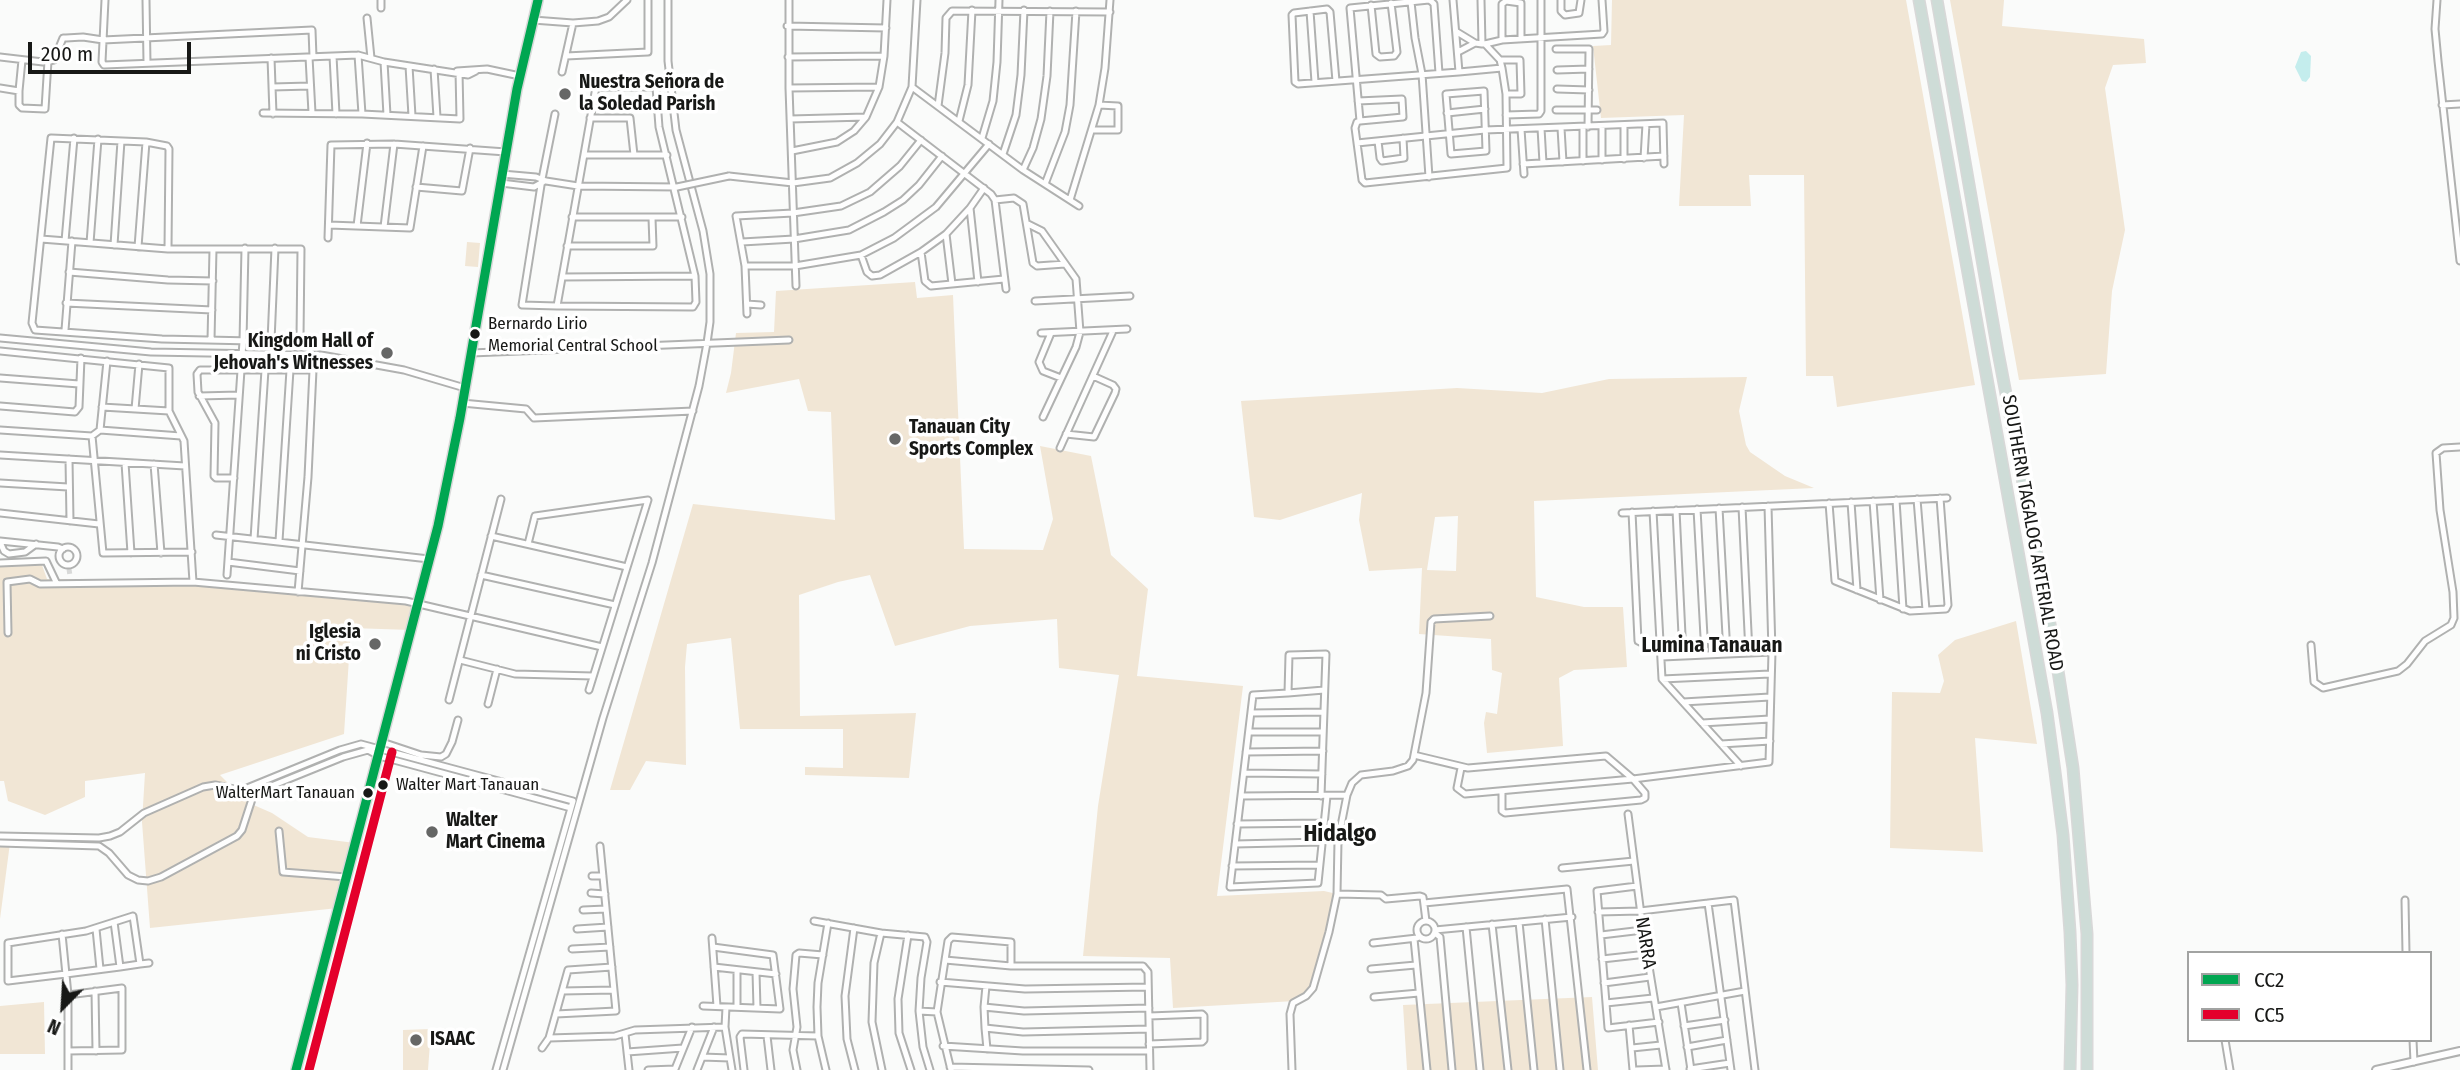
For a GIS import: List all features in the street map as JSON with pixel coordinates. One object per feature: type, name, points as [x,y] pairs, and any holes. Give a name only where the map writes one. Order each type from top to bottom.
[{"type":"highway","points":[[296,1070],[429,559],[463,403],[520,76],[538,0]]},
{"type":"highway","name":"SOUTHERN TAGALOG ARTERIAL ROAD","points":[[1919,0],[2047,713],[2063,835],[2070,932],[2070,1070]]},
{"type":"highway","name":"SOUTHERN TAGALOG ARTERIAL ROAD","points":[[1937,0],[1998,352],[2051,631],[2073,768],[2087,933],[2087,1070]]},
{"type":"street","points":[[105,0],[104,65],[358,55],[409,66],[457,72],[487,69],[520,76]]},
{"type":"street","points":[[146,0],[147,63]]},
{"type":"street","points":[[381,0],[381,8]]},
{"type":"street","points":[[533,20],[573,23],[598,21],[609,17],[627,0]]},
{"type":"street","points":[[566,56],[648,52],[648,0]]},
{"type":"street","points":[[503,1070],[603,718],[652,563],[707,343],[710,274],[703,231],[676,130],[668,61],[668,0]]},
{"type":"street","points":[[789,0],[787,26],[796,286]]},
{"type":"street","points":[[792,151],[837,142],[854,131],[866,117],[879,87],[884,56],[887,0]]},
{"type":"street","points":[[502,179],[578,186],[676,187],[729,176],[793,183],[830,178],[857,163],[880,144],[897,122],[912,87],[917,0]]},
{"type":"street","points":[[982,138],[993,101],[999,0]]},
{"type":"street","points":[[1070,200],[1099,105],[1110,0]]},
{"type":"street","points":[[1360,121],[1350,10],[1352,6],[1429,0],[1434,4],[1439,73]]},
{"type":"street","points":[[1453,0],[1459,72]]},
{"type":"street","points":[[1481,0],[1481,43]]},
{"type":"street","points":[[1506,115],[1541,113],[1541,0]]},
{"type":"street","points":[[1561,0],[1565,15],[1579,13],[1581,0]]},
{"type":"street","points":[[1458,52],[1481,43],[1502,40],[1602,34],[1602,0]]},
{"type":"street","points":[[2437,0],[2435,29],[2460,261]]},
{"type":"street","points":[[1502,40],[1502,4],[1506,1],[1521,3],[1521,39]]},
{"type":"street","points":[[1411,2],[1422,75],[1429,177]]},
{"type":"street","points":[[1371,5],[1377,54],[1381,57],[1394,56],[1397,52],[1391,3]]},
{"type":"street","points":[[1336,81],[1330,12],[1327,9],[1294,13],[1295,82],[1336,81],[1502,68]]},
{"type":"street","points":[[959,121],[968,85],[972,10]]},
{"type":"street","points":[[1003,154],[1016,115],[1024,10]]},
{"type":"street","points":[[938,106],[945,54],[946,18],[952,11],[1110,12]]},
{"type":"street","points":[[1023,170],[1033,148],[1041,119],[1047,76],[1050,11]]},
{"type":"street","points":[[1045,184],[1065,132],[1070,105],[1076,11]]},
{"type":"street","points":[[1310,11],[1315,82]]},
{"type":"street","points":[[367,18],[371,58]]},
{"type":"street","points":[[562,72],[573,23]]},
{"type":"street","points":[[787,26],[886,28]]},
{"type":"street","points":[[0,57],[54,60],[63,38],[103,40],[312,30],[312,113]]},
{"type":"street","points":[[1358,101],[1402,99],[1403,117],[1360,121],[1355,124],[1362,180],[1365,183],[1507,168],[1506,94],[1500,60],[1481,43],[1457,32]]},
{"type":"street","points":[[1556,49],[1589,50],[1588,110],[1583,161]]},
{"type":"street","points":[[358,55],[362,114]]},
{"type":"street","points":[[333,56],[336,114]]},
{"type":"street","points":[[788,57],[884,56]]},
{"type":"street","points":[[271,58],[272,114]]},
{"type":"street","points":[[23,60],[19,105],[22,108],[44,109],[48,61]]},
{"type":"street","points":[[1500,60],[1520,60],[1521,94],[1506,94]]},
{"type":"street","points":[[384,62],[387,115]]},
{"type":"street","points":[[409,66],[412,116]]},
{"type":"street","points":[[434,69],[437,117]]},
{"type":"street","points":[[1557,70],[1589,69]]},
{"type":"street","points":[[264,113],[460,119],[457,72]]},
{"type":"street","points":[[272,87],[310,86]]},
{"type":"street","points":[[555,114],[522,305],[556,306],[693,307],[696,302],[695,276],[660,127],[656,87],[596,87],[556,306]]},
{"type":"street","points":[[789,88],[879,87]]},
{"type":"street","points":[[912,87],[1023,170],[1079,206]]},
{"type":"street","points":[[0,88],[19,91]]},
{"type":"street","points":[[1557,89],[1589,90]]},
{"type":"street","points":[[1484,91],[1485,151],[1451,153],[1447,113],[1447,93],[1484,91]]},
{"type":"street","points":[[2442,105],[2460,104]]},
{"type":"street","points":[[1093,130],[1118,130],[1118,106],[1099,105]]},
{"type":"street","points":[[1447,113],[1485,109]]},
{"type":"street","points":[[1556,110],[1597,110]]},
{"type":"street","points":[[790,119],[866,117]]},
{"type":"street","points":[[590,118],[630,118],[634,155]]},
{"type":"street","points":[[897,122],[984,188],[995,200],[1006,289]]},
{"type":"street","points":[[1644,158],[1646,124]]},
{"type":"street","points":[[1357,143],[1485,130],[1663,124],[1664,164]]},
{"type":"street","points":[[1624,125],[1624,159]]},
{"type":"street","points":[[1602,126],[1602,160]]},
{"type":"street","points":[[1541,128],[1543,163]]},
{"type":"street","points":[[1561,128],[1563,162]]},
{"type":"street","points":[[1521,129],[1524,174]]},
{"type":"street","points":[[41,239],[168,249],[301,249],[300,338],[296,342],[162,339],[65,330],[35,330],[33,328],[49,142],[51,138],[146,142],[167,146],[168,249]]},
{"type":"street","points":[[65,330],[74,138]]},
{"type":"street","points":[[1378,141],[1382,161],[1404,158],[1403,138]]},
{"type":"street","points":[[90,243],[98,139]]},
{"type":"street","points":[[747,314],[745,266],[736,216],[793,213],[841,206],[870,192],[900,166],[921,140]]},
{"type":"street","points":[[114,245],[121,141]]},
{"type":"street","points":[[138,247],[146,142]]},
{"type":"street","points":[[357,226],[367,143]]},
{"type":"street","points":[[328,238],[331,145],[394,144],[506,152]]},
{"type":"street","points":[[384,227],[394,144]]},
{"type":"street","points":[[745,266],[795,266],[861,255],[894,238],[936,207],[989,144]]},
{"type":"street","points":[[329,225],[410,228],[422,146]]},
{"type":"street","points":[[416,187],[462,191],[470,148]]},
{"type":"street","points":[[584,155],[667,155]]},
{"type":"street","points":[[742,242],[794,239],[849,230],[884,212],[919,185],[942,156]]},
{"type":"street","points":[[1523,164],[1664,156]]},
{"type":"street","points":[[502,179],[534,187],[543,181]]},
{"type":"street","points":[[861,255],[867,272],[872,276],[880,275],[946,234],[984,188]]},
{"type":"street","points":[[995,200],[1014,198],[1023,204],[1033,263],[1037,266],[1065,264]]},
{"type":"street","points":[[970,208],[978,282]]},
{"type":"street","points":[[572,217],[682,217]]},
{"type":"street","points":[[567,246],[653,246],[652,218]]},
{"type":"street","points":[[1028,224],[1042,231],[1076,279],[1080,332],[1076,347],[1043,417]]},
{"type":"street","points":[[946,234],[952,284]]},
{"type":"street","points":[[227,575],[243,341],[245,248]]},
{"type":"street","points":[[271,341],[275,248]]},
{"type":"street","points":[[211,340],[213,249]]},
{"type":"street","points":[[921,252],[925,281],[928,285],[1004,279]]},
{"type":"street","points":[[69,272],[213,281]]},
{"type":"street","points":[[562,277],[695,276]]},
{"type":"street","points":[[1035,301],[1130,296]]},
{"type":"street","points":[[66,303],[212,310]]},
{"type":"street","points":[[747,304],[761,305]]},
{"type":"street","points":[[1041,333],[1127,329]]},
{"type":"street","points":[[1060,447],[1113,331]]},
{"type":"street","points":[[1051,333],[1039,362],[1044,371],[1061,378]]},
{"type":"street","points":[[0,338],[150,352],[321,355],[404,370],[465,388]]},
{"type":"street","points":[[471,354],[789,340]]},
{"type":"street","points":[[0,351],[169,368],[169,411],[181,436],[185,466],[193,582]]},
{"type":"street","points":[[0,406],[75,411],[79,407],[81,358]]},
{"type":"street","points":[[100,430],[107,361]]},
{"type":"street","points":[[135,409],[139,364]]},
{"type":"street","points":[[234,478],[216,478],[214,475],[215,424],[199,396],[200,370],[313,370],[298,592]]},
{"type":"street","points":[[254,539],[265,370]]},
{"type":"street","points":[[279,541],[290,370]]},
{"type":"street","points":[[1066,434],[1094,437],[1115,393],[1116,389],[1112,385],[1093,376]]},
{"type":"street","points":[[0,378],[79,384]]},
{"type":"street","points":[[199,396],[239,395]]},
{"type":"street","points":[[463,403],[526,409],[534,418],[692,411]]},
{"type":"street","points":[[102,407],[169,411]]},
{"type":"street","points":[[0,430],[92,436],[100,430],[181,436]]},
{"type":"street","points":[[92,436],[103,553],[192,552]]},
{"type":"street","points":[[2311,645],[2314,682],[2323,688],[2398,671],[2425,641],[2451,625],[2454,618],[2453,592],[2440,510],[2436,453],[2443,448],[2460,447]]},
{"type":"street","points":[[0,455],[185,466]]},
{"type":"street","points":[[69,459],[70,521]]},
{"type":"street","points":[[125,463],[131,553]]},
{"type":"street","points":[[154,464],[161,553]]},
{"type":"street","points":[[0,482],[68,487]]},
{"type":"street","points":[[1622,513],[1632,512],[1653,512],[1676,510],[1768,506],[1829,503],[1917,499],[1943,498],[1946,609],[1903,609],[1835,581],[1829,503]]},
{"type":"street","points":[[449,701],[501,499]]},
{"type":"street","points":[[1917,499],[1926,610]]},
{"type":"street","points":[[528,544],[535,516],[648,500],[589,690]]},
{"type":"street","points":[[1896,500],[1903,609]]},
{"type":"street","points":[[1873,501],[1880,600]]},
{"type":"street","points":[[1852,502],[1857,590]]},
{"type":"street","points":[[1461,768],[1457,788],[1465,794],[1633,779],[1769,762],[1772,652],[1768,506]]},
{"type":"street","points":[[1742,507],[1749,653]]},
{"type":"street","points":[[1719,508],[1727,654]]},
{"type":"street","points":[[1697,509],[1705,655]]},
{"type":"street","points":[[1676,510],[1683,656]]},
{"type":"street","points":[[1632,512],[1639,640],[1642,643],[1661,642]]},
{"type":"street","points":[[1653,512],[1662,679],[1741,766]]},
{"type":"street","points":[[0,513],[99,524]]},
{"type":"street","points":[[216,535],[429,559]]},
{"type":"street","points":[[491,536],[627,566]]},
{"type":"street","points":[[36,544],[25,552],[9,554],[4,551],[0,541],[36,544],[62,549],[71,548],[77,555],[69,570],[70,584]]},
{"type":"street","points":[[62,549],[61,562],[69,570]]},
{"type":"street","points":[[0,563],[46,561],[57,584]]},
{"type":"street","points":[[228,562],[300,571]]},
{"type":"street","points":[[481,575],[615,605]]},
{"type":"street","points":[[8,633],[7,582],[30,579],[40,584],[193,582],[386,598],[602,647]]},
{"type":"street","points":[[0,600],[7,599]]},
{"type":"street","points":[[1292,1070],[1290,1014],[1293,1003],[1306,996],[1316,981],[1337,894],[1338,841],[1352,783],[1361,775],[1408,766],[1414,755],[1426,693],[1431,622],[1434,619],[1490,616]]},
{"type":"street","points":[[1661,657],[1772,652]]},
{"type":"street","points":[[1288,693],[1289,655],[1326,654],[1322,751],[1324,823],[1318,883],[1230,887],[1253,695],[1288,693],[1324,690]]},
{"type":"street","points":[[460,660],[515,674],[593,676]]},
{"type":"street","points":[[488,704],[497,669]]},
{"type":"street","points":[[1662,679],[1770,674]]},
{"type":"street","points":[[1683,702],[1770,697]]},
{"type":"street","points":[[1251,713],[1324,712]]},
{"type":"street","points":[[1702,723],[1770,719]]},
{"type":"street","points":[[380,749],[441,757],[446,754],[452,742],[458,720]]},
{"type":"street","points":[[1249,732],[1323,732]]},
{"type":"street","points":[[1721,744],[1770,741]]},
{"type":"street","points":[[0,836],[99,838],[120,832],[144,813],[202,787],[215,785],[238,790],[253,789],[354,746],[369,745],[573,801],[496,1070]]},
{"type":"street","points":[[380,749],[390,759],[571,808]]},
{"type":"street","points":[[1246,752],[1322,751]]},
{"type":"street","points":[[1414,755],[1461,768],[1606,756],[1633,779],[1645,793],[1645,798],[1505,813],[1502,811],[1502,790]]},
{"type":"street","points":[[1244,773],[1322,774]]},
{"type":"street","points":[[0,843],[99,846],[128,874],[138,880],[148,881],[161,877],[237,836],[242,830],[253,789]]},
{"type":"street","points":[[1241,796],[1348,795]]},
{"type":"street","name":"NARRA","points":[[1628,814],[1640,911],[1666,1070]]},
{"type":"street","points":[[1237,824],[1324,823]]},
{"type":"street","points":[[279,831],[283,872],[346,877]]},
{"type":"street","points":[[99,838],[99,846]]},
{"type":"street","points":[[1235,844],[1322,842]]},
{"type":"street","points":[[556,1014],[616,1011],[600,846]]},
{"type":"street","points":[[1562,867],[1634,861]]},
{"type":"street","points":[[1232,866],[1320,866]]},
{"type":"street","points":[[592,876],[603,876]]},
{"type":"street","points":[[1637,887],[1597,891],[1608,1028],[1660,1022]]},
{"type":"street","points":[[1424,903],[1565,888],[1569,892],[1587,1070]]},
{"type":"street","points":[[591,893],[605,894]]},
{"type":"street","points":[[1337,894],[1381,895],[1386,899],[1420,895],[1426,921]]},
{"type":"street","points":[[1598,912],[1640,911],[1734,900],[1755,1070]]},
{"type":"street","points":[[2405,900],[2406,951]]},
{"type":"street","points":[[1681,1003],[1690,1070],[1731,1067],[1708,903]]},
{"type":"street","points":[[583,910],[606,909]]},
{"type":"street","points":[[140,964],[132,915],[96,929],[8,943],[8,981],[149,963]]},
{"type":"street","points":[[1373,943],[1426,939],[1435,931],[1572,917]]},
{"type":"street","points":[[1545,919],[1560,1070]]},
{"type":"street","points":[[814,921],[881,933],[925,937],[919,1011],[923,1047],[930,1070]]},
{"type":"street","points":[[1426,921],[1432,923],[1440,937],[1452,1070]]},
{"type":"street","points":[[1426,921],[1418,926],[1416,965],[1427,1070]]},
{"type":"street","points":[[114,922],[120,967]]},
{"type":"street","points":[[1519,922],[1534,1070]]},
{"type":"street","points":[[826,1070],[818,1036],[818,983],[828,923]]},
{"type":"street","points":[[1492,924],[1508,1070]]},
{"type":"street","points":[[577,929],[608,927]]},
{"type":"street","points":[[1466,927],[1480,1070]]},
{"type":"street","points":[[854,928],[845,996],[847,1039],[855,1070]]},
{"type":"street","points":[[96,929],[100,970]]},
{"type":"street","points":[[1601,935],[1643,930]]},
{"type":"street","points":[[881,933],[874,963],[872,1023],[882,1070]]},
{"type":"street","points":[[62,934],[68,995],[68,1070]]},
{"type":"street","points":[[908,935],[898,999],[900,1033],[911,1070]]},
{"type":"street","points":[[1011,966],[1011,942],[953,937],[948,940],[937,1012],[943,1046],[951,1069],[1089,1070]]},
{"type":"street","points":[[712,938],[717,1006]]},
{"type":"street","points":[[572,949],[610,947]]},
{"type":"street","points":[[703,1006],[780,1009],[774,955],[713,947]]},
{"type":"street","points":[[1602,960],[1647,954]]},
{"type":"street","points":[[797,1070],[793,1050],[797,1027],[793,989],[796,955],[823,955]]},
{"type":"street","points":[[944,960],[1011,966],[1143,966],[1148,972],[1150,1070]]},
{"type":"street","points":[[1371,969],[1416,965]]},
{"type":"street","points":[[542,1048],[549,1038],[568,970],[612,967]]},
{"type":"street","points":[[715,967],[776,974]]},
{"type":"street","points":[[737,970],[737,1007]]},
{"type":"street","points":[[756,972],[757,1008]]},
{"type":"street","points":[[1604,983],[1650,977]]},
{"type":"street","points":[[940,982],[1025,989],[1148,986]]},
{"type":"street","points":[[986,986],[984,1007],[987,1049]]},
{"type":"street","points":[[68,995],[122,988],[122,1050],[68,1051]]},
{"type":"street","points":[[562,991],[614,990]]},
{"type":"street","points":[[95,991],[96,1051]]},
{"type":"street","points":[[1656,1007],[1745,991]]},
{"type":"street","points":[[1374,997],[1419,993]]},
{"type":"street","points":[[1606,1003],[1653,998]]},
{"type":"street","points":[[726,1007],[725,1027],[732,1070]]},
{"type":"street","points":[[984,1007],[1024,1011],[1149,1008]]},
{"type":"street","points":[[919,1011],[937,1012]]},
{"type":"street","points":[[943,1046],[1023,1051],[1149,1047],[1204,1040],[1202,1014],[1149,1016]]},
{"type":"street","points":[[1684,1026],[1725,1020]]},
{"type":"street","points":[[1629,1025],[1634,1070],[1666,1070]]},
{"type":"street","points":[[648,1070],[675,1069],[692,1027]]},
{"type":"street","points":[[697,1070],[714,1027]]},
{"type":"street","points":[[549,1038],[625,1034],[635,1030],[725,1027]]},
{"type":"street","points":[[985,1028],[1023,1032],[1149,1029]]},
{"type":"street","points":[[625,1034],[629,1070]]},
{"type":"street","points":[[744,1070],[741,1035],[818,1036]]},
{"type":"street","points":[[767,1035],[771,1070]]},
{"type":"street","points":[[1687,1047],[1727,1040]]},
{"type":"street","points":[[2225,1042],[2230,1070]]},
{"type":"street","points":[[2413,1042],[2414,1062]]},
{"type":"street","points":[[1632,1048],[1661,1045]]},
{"type":"street","points":[[627,1052],[683,1048]]},
{"type":"street","points":[[2376,1070],[2460,1051]]},
{"type":"street","points":[[702,1057],[730,1058]]},
{"type":"shaded area","points":[[1612,0],[1906,0],[1975,385],[1837,407],[1833,376],[1806,376],[1804,175],[1749,175],[1751,206],[1679,206],[1684,115],[1601,118],[1593,46],[1611,45]]},
{"type":"shaded area","points":[[1950,0],[2004,0],[2002,26],[2144,39],[2146,63],[2113,65],[2105,88],[2125,230],[2112,291],[2106,374],[2019,380]]},
{"type":"shaded area","points":[[467,242],[480,243],[478,267],[465,266]]},
{"type":"shaded area","points":[[915,282],[917,298],[953,295],[964,549],[1043,550],[1053,519],[1040,446],[1091,456],[1111,555],[1148,589],[1137,676],[1243,686],[1217,896],[1324,891],[1337,894],[1312,988],[1295,1001],[1173,1008],[1170,958],[1083,956],[1098,806],[1119,675],[1059,668],[1057,619],[970,626],[895,646],[870,575],[799,595],[800,716],[916,713],[909,778],[805,775],[805,767],[843,768],[843,729],[740,729],[731,638],[687,644],[686,765],[646,761],[630,790],[610,790],[693,504],[835,520],[831,412],[808,411],[799,379],[726,393],[736,333],[774,332],[776,291]]},
{"type":"shaded area","points":[[1747,377],[1739,411],[1750,452],[1785,476],[1814,488],[1534,501],[1536,597],[1584,607],[1623,607],[1627,667],[1574,670],[1559,678],[1563,746],[1487,753],[1484,723],[1486,712],[1497,714],[1502,673],[1492,670],[1491,639],[1419,634],[1422,568],[1369,571],[1359,520],[1362,493],[1280,520],[1254,517],[1241,401],[1457,388],[1542,393],[1609,379]],"holes":[[[1458,516],[1456,571],[1427,570],[1435,517]]]},
{"type":"shaded area","points":[[42,565],[47,579],[216,580],[352,594],[418,604],[411,630],[351,628],[344,734],[220,775],[235,790],[242,789],[249,803],[272,813],[308,837],[355,843],[338,908],[150,928],[142,822],[145,773],[85,781],[85,797],[45,815],[8,801],[4,781],[0,781],[0,567]]},
{"type":"shaded area","points":[[2016,621],[2037,744],[1975,738],[1983,852],[1890,848],[1892,692],[1940,693],[1944,681],[1938,655],[1955,640]]},
{"type":"shaded area","points":[[0,843],[10,843],[0,919]]},
{"type":"shaded area","points":[[1592,997],[1598,1070],[1407,1070],[1403,1005]]},
{"type":"shaded area","points":[[44,1002],[45,1054],[0,1054],[0,1006]]},
{"type":"shaded area","name":"ISAAC","points":[[431,1029],[428,1070],[403,1070],[403,1030]]},
{"type":"water","points":[[2306,51],[2311,56],[2310,77],[2306,82],[2302,81],[2295,67],[2301,52]]},
{"type":"tunnel","points":[[69,569],[70,576]]},
{"type":"transit line","name":"CC2","points":[[296,1070],[438,526],[460,418],[517,89],[538,0]]},
{"type":"transit line","name":"CC5","points":[[309,1070],[392,752]]},
{"type":"place","name":"Nuestra Señora de la Soledad Parish","points":[[565,94]]},
{"type":"place","name":"Bernardo Lirio Memorial Central School","points":[[475,334]]},
{"type":"place","name":"Kingdom Hall of Jehovah's Witnesses","points":[[387,353]]},
{"type":"place","name":"Tanauan City Sports Complex","points":[[895,439]]},
{"type":"place","name":"Iglesia ni Cristo","points":[[375,644]]},
{"type":"place","name":"Walter Mart Tanauan","points":[[383,785]]},
{"type":"place","name":"WalterMart Tanauan","points":[[368,793]]},
{"type":"place","name":"Walter Mart Cinema","points":[[432,832]]},
{"type":"place","name":"ISAAC","points":[[416,1040]]},
{"type":"district","name":"Lumina Tanauan","points":[[1712,646]]},
{"type":"district","name":"Hidalgo","points":[[1340,835]]}]
